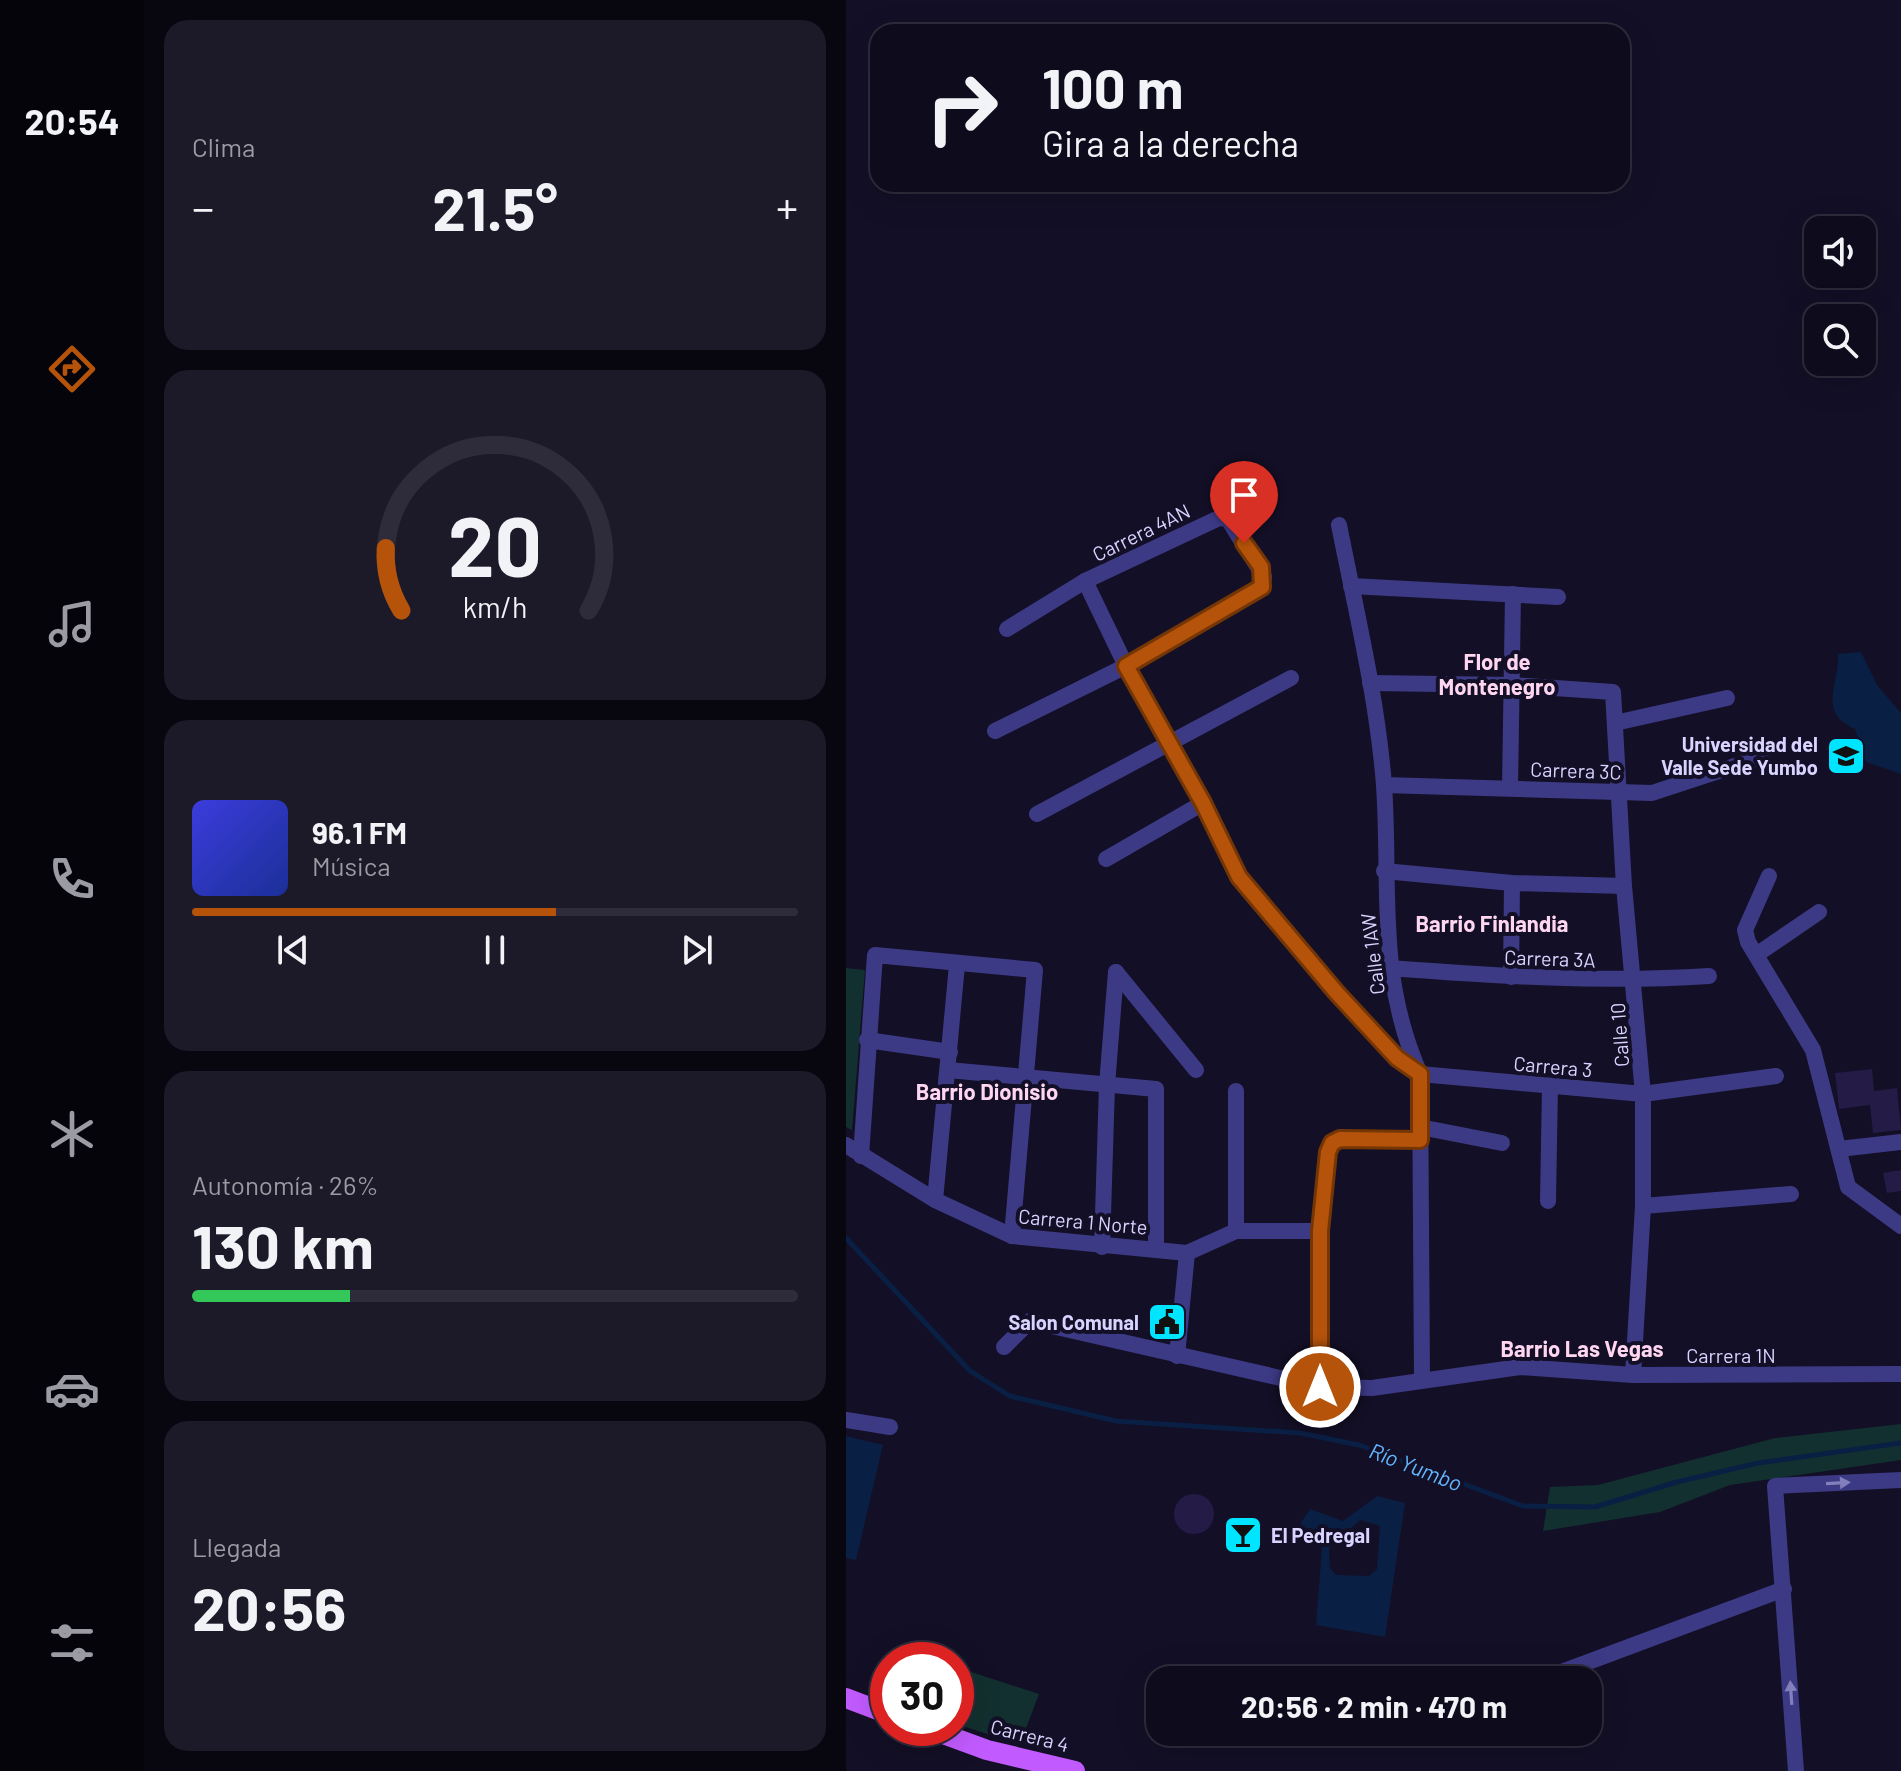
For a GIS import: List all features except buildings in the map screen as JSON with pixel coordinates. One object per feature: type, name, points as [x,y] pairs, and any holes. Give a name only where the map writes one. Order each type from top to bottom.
[{"type":"main road","points":[[846,1698],[870,1707]]},
{"type":"main road","name":"Carrera 4","points":[[974,1745],[1075,1771]]},
{"type":"street","name":"Carrera 4AN","points":[[1007,629],[1085,581],[1219,518],[1228,519],[1261,567],[1262,587],[1126,666]]},
{"type":"street","name":"Calle 1AW","points":[[1339,525],[1370,683],[1384,785],[1389,968],[1404,1028],[1420,1074],[1424,1217],[1422,1379]]},
{"type":"street","points":[[1085,581],[1126,666],[1203,803],[1239,877],[1336,992],[1397,1058],[1420,1074]]},
{"type":"street","points":[[1351,586],[1558,597]]},
{"type":"street","points":[[1510,788],[1513,594]]},
{"type":"street","points":[[995,731],[1126,666]]},
{"type":"street","points":[[1037,814],[1291,678]]},
{"type":"street","points":[[1370,683],[1511,685]]},
{"type":"street","name":"Calle 10","points":[[1511,685],[1613,692],[1624,886],[1643,1094],[1643,1206],[1633,1375]]},
{"type":"street","points":[[1615,723],[1727,698]]},
{"type":"street","name":"Carrera 3C","points":[[1384,785],[1652,793],[1762,757]]},
{"type":"street","points":[[1106,859],[1203,803]]},
{"type":"street","points":[[1384,871],[1512,883],[1624,886]]},
{"type":"street","points":[[1769,876],[1745,930],[1756,955],[1813,1050],[1848,1187],[1901,1226]]},
{"type":"street","points":[[1511,977],[1512,883]]},
{"type":"street","points":[[1756,955],[1819,912]]},
{"type":"street","points":[[861,1156],[875,955],[1035,970],[1012,1236]]},
{"type":"street","points":[[935,1200],[957,965]]},
{"type":"street","name":"Carrera 3A","points":[[1389,968],[1511,977],[1634,981],[1709,976]]},
{"type":"street","points":[[1102,1247],[1107,1085],[1116,972],[1196,1070]]},
{"type":"street","points":[[867,1040],[950,1052]]},
{"type":"street","points":[[948,1070],[1156,1089],[1156,1247]]},
{"type":"street","name":"Carrera 3","points":[[1420,1074],[1643,1094],[1776,1076]]},
{"type":"street","points":[[1548,1201],[1550,1086]]},
{"type":"street","points":[[1236,1091],[1236,1231]]},
{"type":"street","points":[[1320,1387],[1320,1231],[1328,1152],[1332,1143],[1340,1139],[1420,1134],[1502,1143]]},
{"type":"street","points":[[1839,1149],[1901,1142]]},
{"type":"street","name":"Carrera 1 Norte","points":[[846,1145],[935,1200],[1012,1236],[1102,1247],[1156,1247],[1187,1253]]},
{"type":"street","points":[[1643,1206],[1791,1194]]},
{"type":"street","points":[[1177,1356],[1187,1253],[1236,1231],[1320,1231]]},
{"type":"street","name":"Carrera 1N","points":[[1004,1347],[1030,1321],[1320,1387],[1372,1388],[1520,1367],[1633,1375],[1901,1374]]},
{"type":"street","points":[[846,1420],[890,1427]]},
{"type":"street","points":[[1796,1771],[1775,1486],[1901,1480]]},
{"type":"street","points":[[1578,1666],[1784,1589]]},
{"type":"green space","points":[[846,968],[865,970],[852,1130],[846,1127]]},
{"type":"green space","points":[[1901,1424],[1901,1460],[1730,1485],[1660,1512],[1543,1531],[1550,1487],[1598,1485],[1775,1438]]},
{"type":"green space","points":[[974,1673],[1039,1694],[1020,1744],[974,1730]]},
{"type":"water","points":[[1861,652],[1877,685],[1901,713],[1901,774],[1866,762],[1855,729],[1836,715],[1833,706],[1838,654]]},
{"type":"water","points":[[846,1436],[883,1445],[856,1560],[846,1558]]},
{"type":"water","points":[[1377,1496],[1405,1503],[1385,1637],[1316,1625],[1322,1548],[1295,1532],[1310,1509],[1343,1521]],"holes":[[[1360,1520],[1380,1526],[1377,1569],[1369,1576],[1336,1575],[1330,1568],[1329,1549]]]},
{"type":"waterway","name":"Río Yumbo","points":[[846,1238],[970,1371],[1010,1396],[1116,1421],[1300,1433],[1359,1445],[1523,1506],[1595,1507],[1677,1482],[1758,1463],[1901,1443]]},
{"type":"place","name":"Universidad del Valle Sede Yumbo","points":[[1846,756]]},
{"type":"place","name":"Salon Comunal","points":[[1167,1322]]},
{"type":"place","name":"El Pedregal","points":[[1243,1535]]},
{"type":"district","name":"Flor de Montenegro","points":[[1497,674]]},
{"type":"district","name":"Barrio Finlandia","points":[[1492,923]]},
{"type":"district","name":"Barrio Dionisio","points":[[987,1091]]},
{"type":"district","name":"Barrio Las Vegas","points":[[1582,1348]]},
{"type":"route","points":[[1244,543],[1261,567],[1264,577],[1262,587],[1126,666],[1203,803],[1239,877],[1336,992],[1397,1058],[1420,1074],[1420,1140],[1340,1139],[1332,1143],[1328,1152],[1320,1231],[1320,1387]]}]
